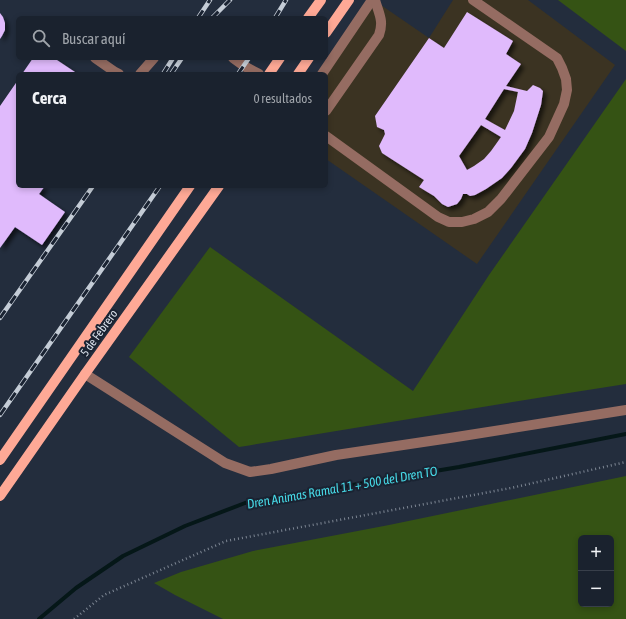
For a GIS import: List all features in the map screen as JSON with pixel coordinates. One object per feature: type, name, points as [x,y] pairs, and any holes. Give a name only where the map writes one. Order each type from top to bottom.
[{"type":"main road","points":[[309,16],[321,0]]},
{"type":"main road","points":[[328,31],[349,0]]},
{"type":"main road","points":[[270,72],[279,60]]},
{"type":"main road","points":[[299,72],[308,60]]},
{"type":"main road","name":"5 de Febrero","points":[[0,460],[189,188]]},
{"type":"main road","name":"5 de Febrero","points":[[0,496],[218,188]]},
{"type":"street","points":[[323,72],[373,0]]},
{"type":"street","points":[[328,108],[378,35],[381,28],[381,22],[373,0]]},
{"type":"street","points":[[328,137],[438,217],[449,222],[462,222],[474,219],[488,212],[505,194],[549,137],[564,104],[567,90],[566,79],[557,58],[473,0]]},
{"type":"street","points":[[98,60],[115,72]]},
{"type":"street","points":[[142,72],[152,60]]},
{"type":"street","points":[[236,60],[255,72]]},
{"type":"street","points":[[85,374],[225,463],[250,472],[336,455],[626,410]]},
{"type":"path","points":[[74,619],[104,595],[226,541],[511,488],[626,462]]},
{"type":"shaded area","points":[[453,0],[528,0],[615,65],[477,264],[328,160],[328,73],[375,1],[429,38]]},
{"type":"green space","points":[[558,0],[626,0],[626,51]]},
{"type":"green space","points":[[626,79],[626,384],[239,447],[129,357],[210,247],[413,391],[489,275]]},
{"type":"green space","points":[[626,476],[626,619],[223,619],[154,583],[181,572],[253,551],[389,525]]},
{"type":"building","points":[[467,12],[513,41],[506,54],[521,64],[506,86],[527,91],[533,85],[543,91],[541,105],[532,133],[525,149],[511,168],[502,178],[486,189],[475,195],[470,196],[463,194],[457,204],[448,207],[419,187],[424,180],[382,153],[379,146],[385,134],[384,130],[377,127],[375,116],[429,38],[444,48]],"holes":[[[504,89],[518,92],[514,111],[505,130],[485,119]],[[481,125],[501,137],[484,159],[467,170],[459,156]]]},
{"type":"building","points":[[0,13],[5,23],[5,30],[0,39]]},
{"type":"building","points":[[32,60],[57,60],[75,72],[23,72]]},
{"type":"building","points":[[16,83],[16,188],[44,188],[39,194],[65,212],[42,245],[15,227],[0,248],[0,106]]},
{"type":"waterway","name":"Dren Animas Ramal 11 + 500 del Dren TO","points":[[39,619],[76,588],[123,556],[185,526],[245,503],[459,467],[626,434]]},
{"type":"railway","points":[[199,16],[210,0]]},
{"type":"railway","points":[[214,16],[230,0]]},
{"type":"railway","points":[[276,16],[286,0]]},
{"type":"railway","points":[[164,72],[172,60]]},
{"type":"railway","points":[[172,72],[181,60]]},
{"type":"railway","points":[[239,72],[248,60]]},
{"type":"railway","points":[[0,318],[92,188]]},
{"type":"railway","points":[[0,415],[159,188]]}]
